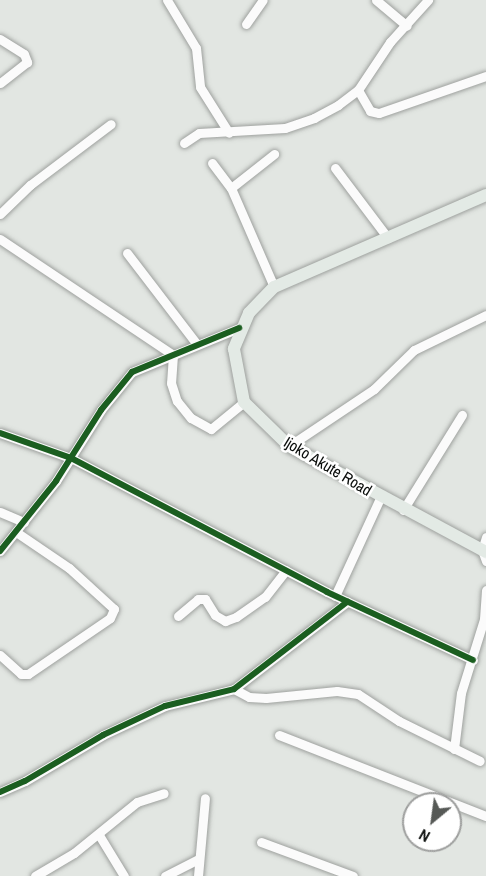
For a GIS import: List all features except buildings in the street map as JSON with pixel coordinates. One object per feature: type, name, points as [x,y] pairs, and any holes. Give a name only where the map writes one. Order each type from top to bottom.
[{"type":"main road","points":[[244,402],[235,368],[234,349],[240,328],[262,296],[274,287],[486,195]]},
{"type":"main road","name":"Ijoko Akute Road","points":[[244,402],[290,446],[380,498],[485,554]]},
{"type":"street","points":[[167,0],[196,48],[200,87],[229,133]]},
{"type":"street","points":[[246,24],[263,0]]},
{"type":"street","points":[[375,0],[406,26]]},
{"type":"street","points":[[184,143],[199,133],[285,128],[314,118],[358,90],[373,65],[428,0]]},
{"type":"street","points":[[0,39],[24,54],[27,62],[0,83]]},
{"type":"street","points":[[358,90],[370,111],[379,113],[486,76]]},
{"type":"street","points":[[0,214],[30,185],[111,124]]},
{"type":"street","points":[[231,188],[274,154]]},
{"type":"street","points":[[212,163],[231,188],[274,287]]},
{"type":"street","points":[[335,168],[388,238]]},
{"type":"street","points":[[0,239],[173,355]]},
{"type":"street","points":[[127,253],[196,343]]},
{"type":"street","points":[[290,446],[374,389],[414,350],[486,315]]},
{"type":"street","points":[[0,551],[24,522],[132,372],[196,343],[240,328]]},
{"type":"street","points":[[173,355],[171,383],[177,401],[191,417],[211,429],[244,402]]},
{"type":"street","points":[[404,510],[462,415]]},
{"type":"street","points":[[0,433],[70,458],[335,596],[473,660]]},
{"type":"street","points":[[335,596],[380,498]]},
{"type":"street","points":[[0,512],[24,522]]},
{"type":"street","points":[[0,655],[21,674],[28,674],[110,618],[114,609],[69,568],[16,532]]},
{"type":"street","points":[[485,554],[486,537]]},
{"type":"street","points":[[178,616],[198,599],[205,599],[215,615],[225,621],[236,617],[265,597],[286,570]]},
{"type":"street","points":[[454,749],[462,693],[484,619],[486,590]]},
{"type":"street","points":[[0,792],[34,777],[103,735],[165,706],[234,689],[347,602]]},
{"type":"street","points":[[234,689],[249,697],[266,698],[337,691],[358,694],[399,721],[480,761]]},
{"type":"street","points":[[279,735],[486,816]]},
{"type":"street","points":[[35,876],[99,835],[137,802],[164,793]]},
{"type":"street","points":[[198,876],[205,798]]},
{"type":"street","points":[[99,835],[124,876]]},
{"type":"street","points":[[261,842],[353,876]]},
{"type":"street","points":[[165,876],[200,859]]},
{"type":"cycle path","points":[[0,551],[56,481],[101,410],[132,372],[239,328]]},
{"type":"cycle path","points":[[0,433],[71,458],[327,592],[473,660]]},
{"type":"cycle path","points":[[0,792],[25,781],[103,735],[165,706],[234,689],[347,602]]}]
